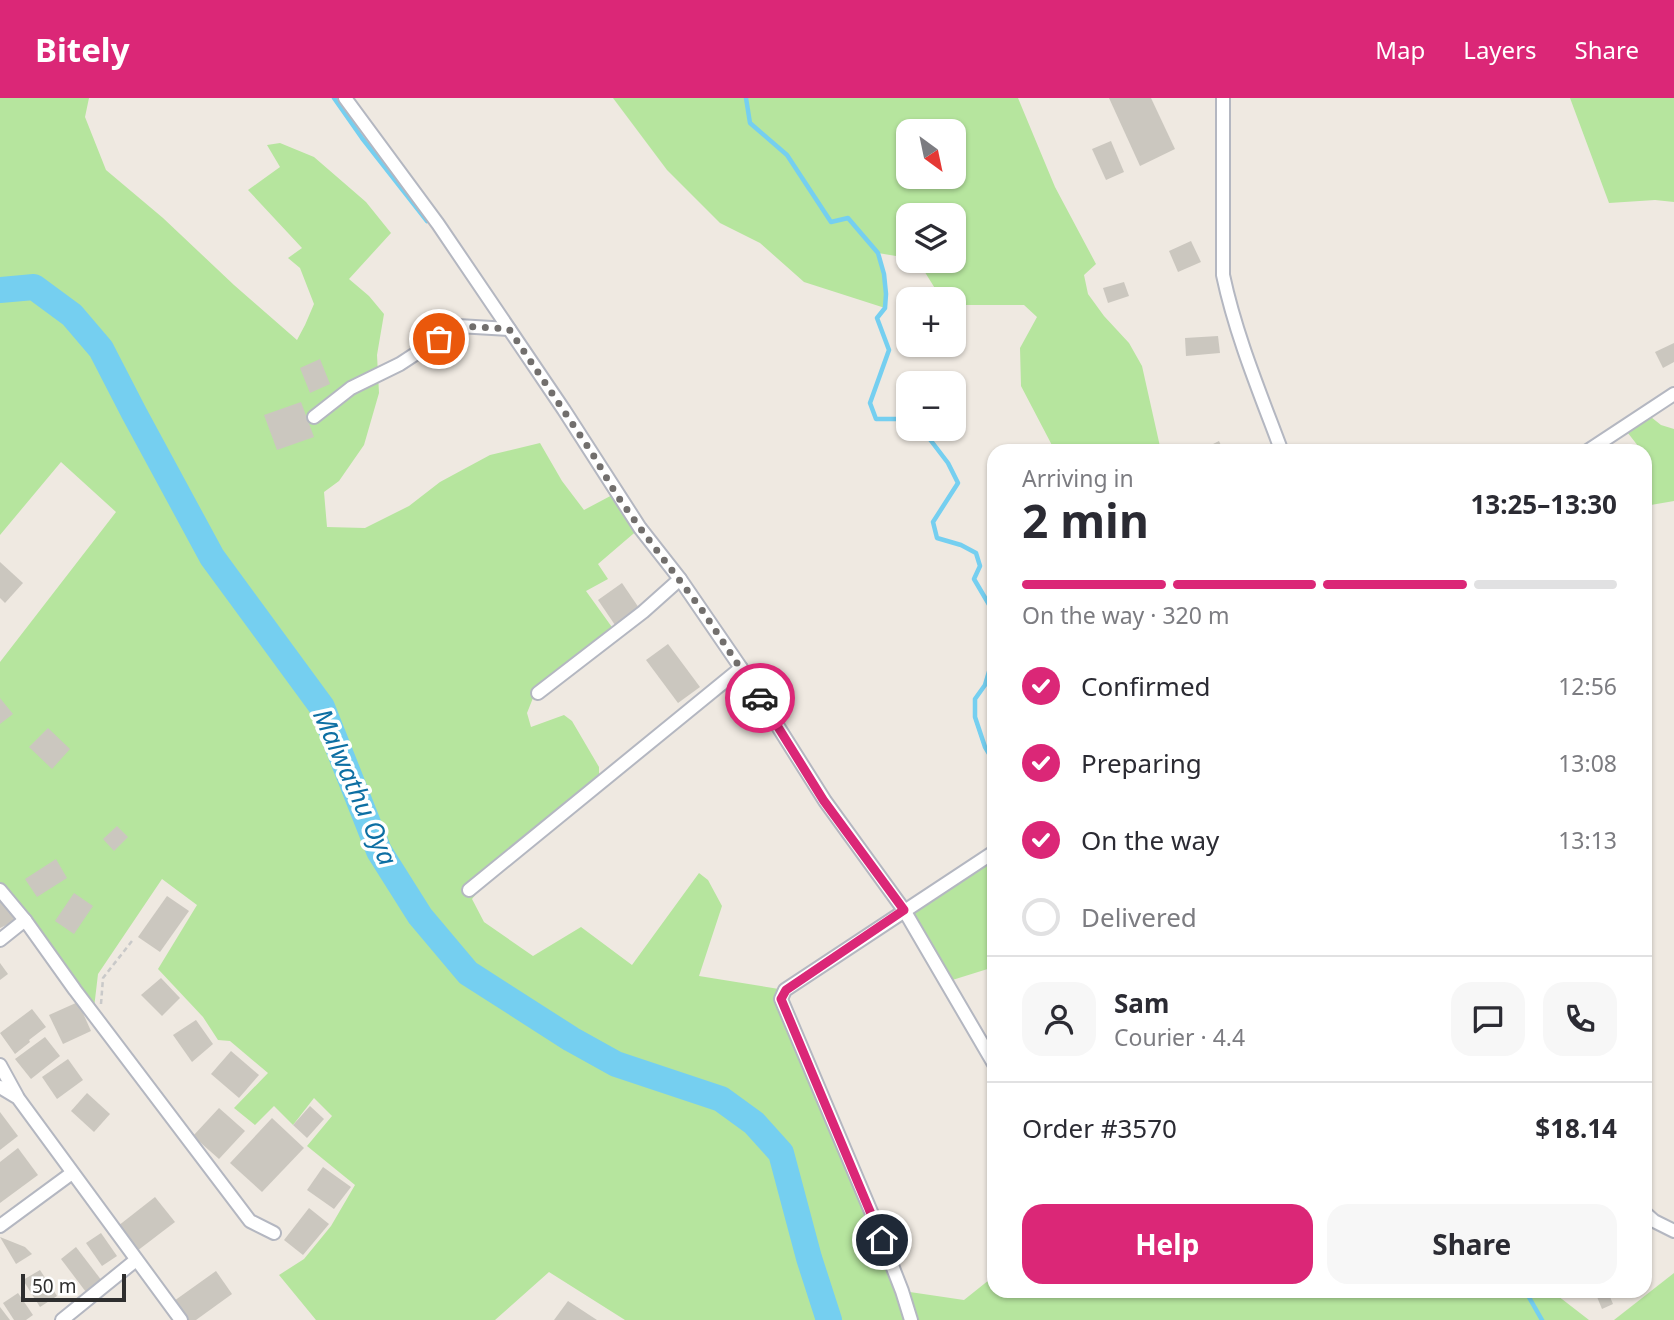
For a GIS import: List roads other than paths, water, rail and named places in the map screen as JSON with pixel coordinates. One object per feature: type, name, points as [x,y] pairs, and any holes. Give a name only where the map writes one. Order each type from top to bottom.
[{"type":"street","points":[[345,98],[438,225],[592,453],[616,494],[680,579],[741,668],[824,801],[904,910],[987,1053]]},
{"type":"street","points":[[1223,98],[1223,275],[1247,361],[1279,444]]},
{"type":"street","points":[[314,417],[351,388],[400,364],[458,326],[509,329]]},
{"type":"street","points":[[1598,444],[1674,394]]},
{"type":"street","points":[[538,693],[643,612],[680,579]]},
{"type":"street","points":[[469,890],[741,668]]},
{"type":"street","points":[[911,1320],[872,1214],[781,999],[786,990],[987,857]]},
{"type":"street","points":[[0,890],[250,1221],[274,1233]]},
{"type":"street","points":[[0,940],[25,920]]},
{"type":"street","points":[[0,1065],[18,1098],[181,1320]]},
{"type":"street","points":[[0,1087],[18,1098]]},
{"type":"street","points":[[0,1226],[72,1173]]},
{"type":"street","points":[[1652,1220],[1674,1231]]},
{"type":"street","points":[[62,1320],[136,1260]]},
{"type":"waterway","points":[[334,98],[427,221]]},
{"type":"waterway","points":[[746,98],[750,123],[787,155],[831,222],[848,218],[878,253],[886,294],[885,308],[877,318],[889,350],[870,403],[876,419],[896,419]]},
{"type":"waterway","name":"Malwathu Oya","points":[[0,290],[34,287],[72,315],[101,349],[212,557],[322,707],[379,851],[420,916],[468,973],[571,1039],[616,1064],[721,1099],[754,1123],[781,1153],[829,1320]]},
{"type":"waterway","points":[[931,441],[948,463],[958,483],[933,522],[937,538],[976,553],[980,566],[974,579],[987,601]]},
{"type":"waterway","points":[[987,678],[975,699],[975,717],[987,750]]},
{"type":"waterway","points":[[1529,1298],[1542,1320]]}]
